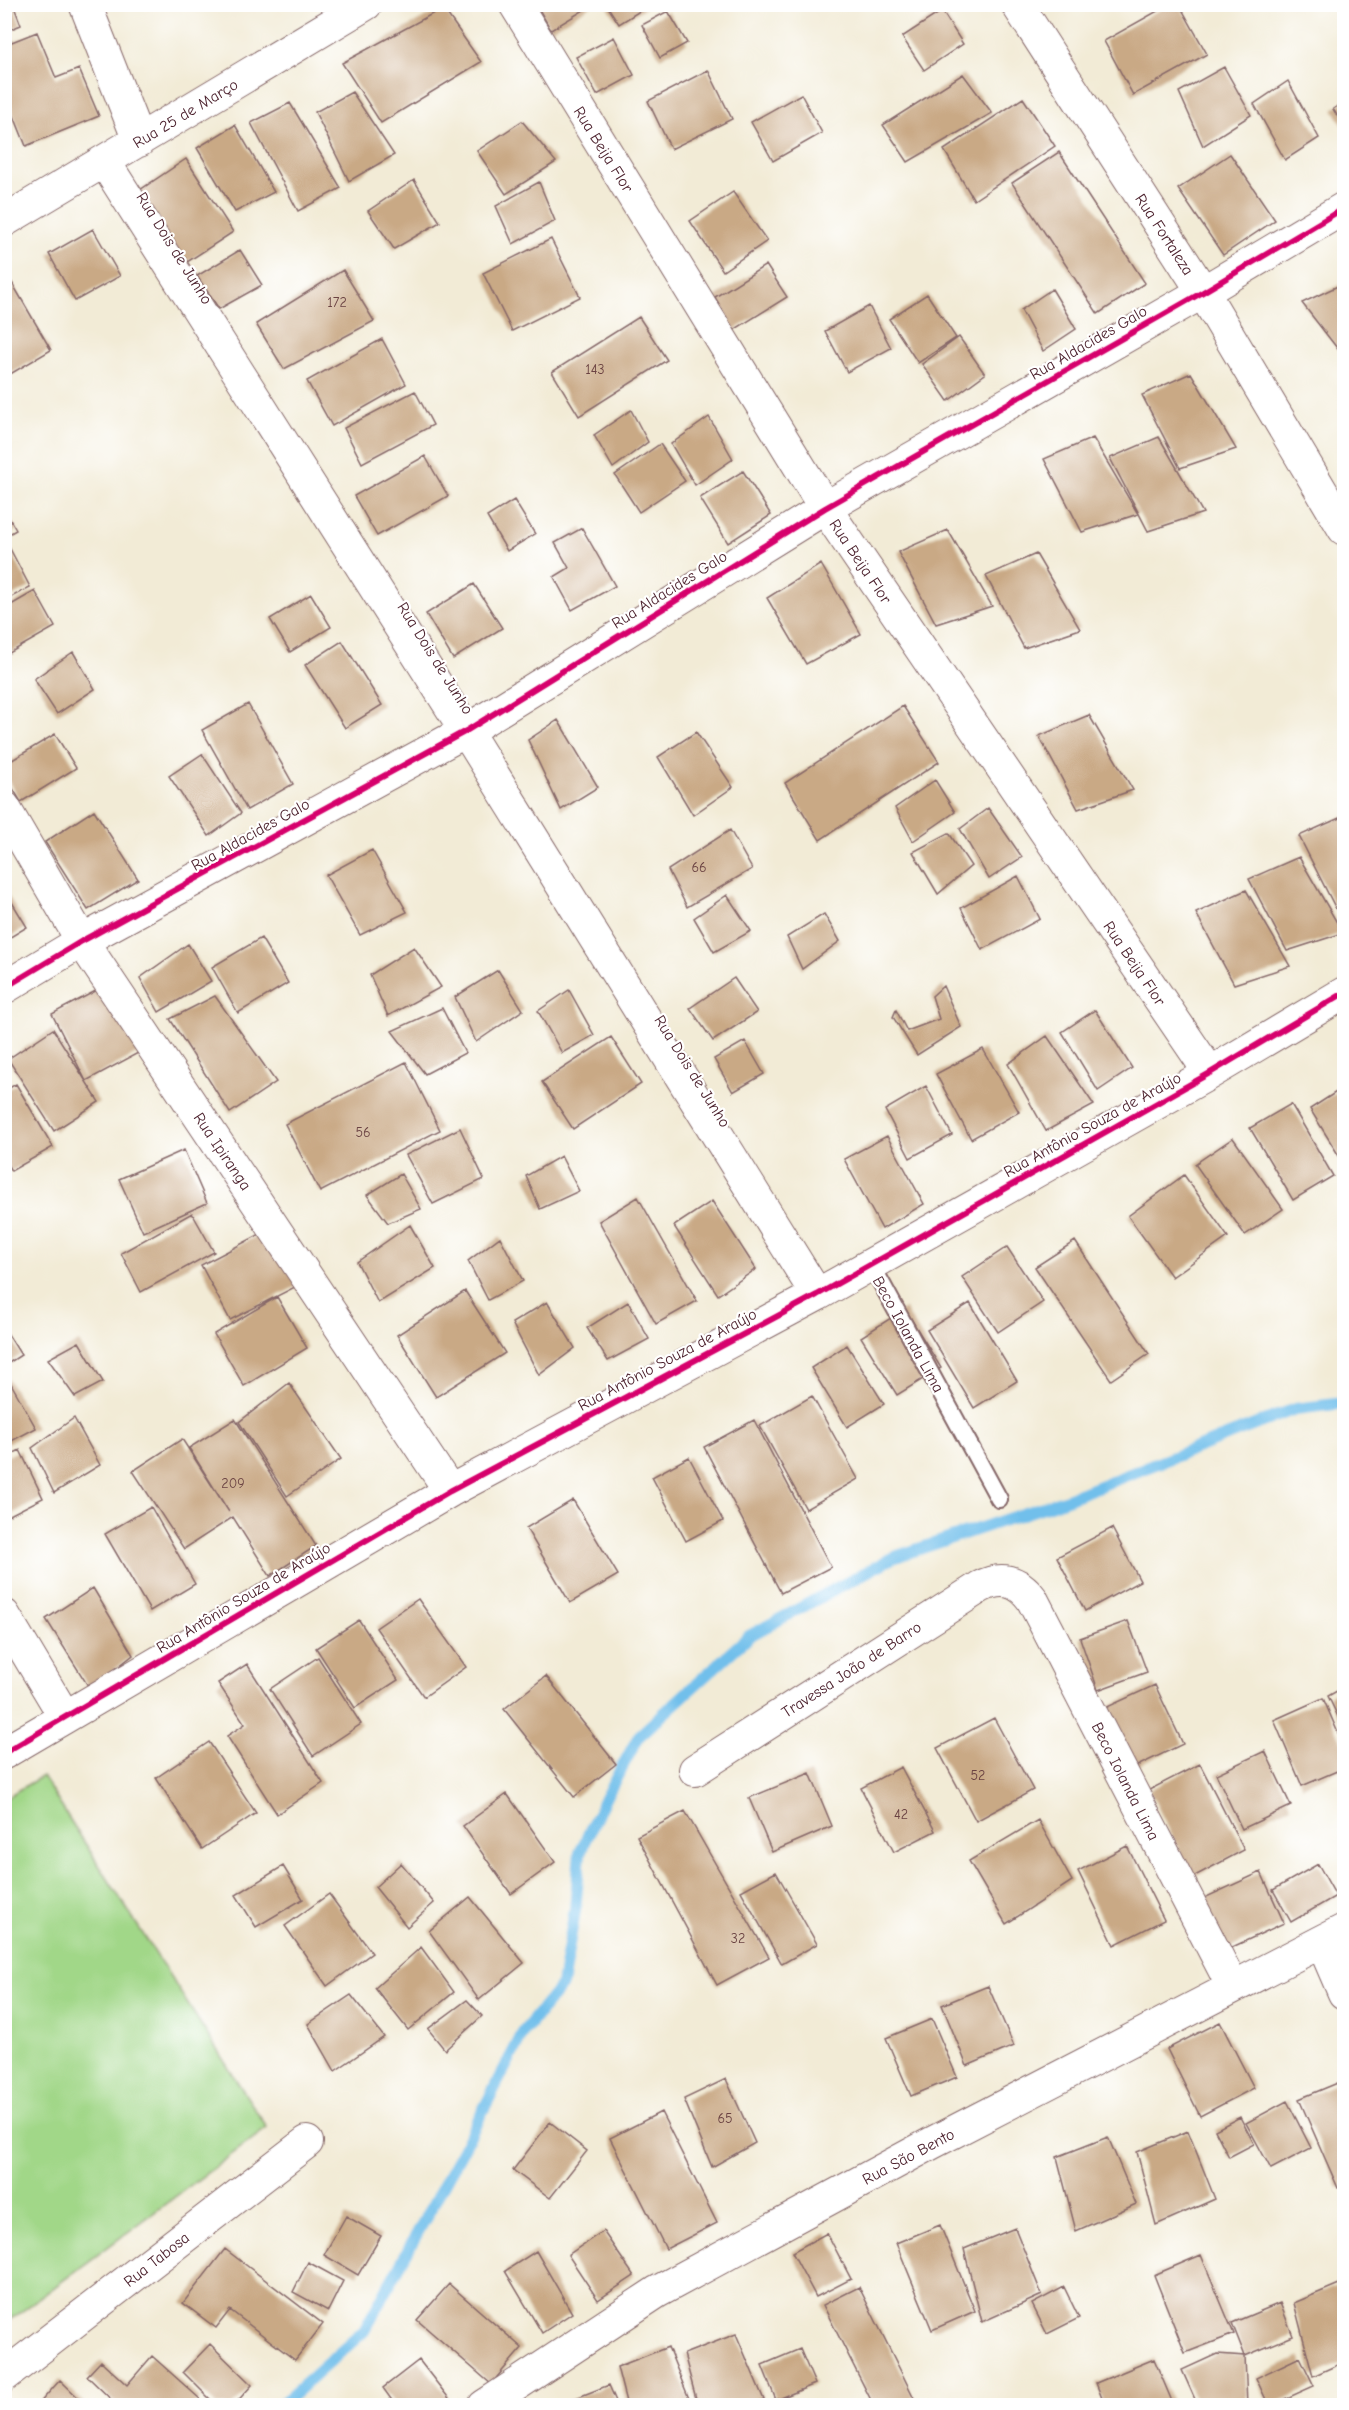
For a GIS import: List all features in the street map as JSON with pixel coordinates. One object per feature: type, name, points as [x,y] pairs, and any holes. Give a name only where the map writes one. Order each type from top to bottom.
[{"type":"street","points":[[85,4],[139,141]]},
{"type":"street","name":"Rua 25 de Março","points":[[4,221],[366,4]]},
{"type":"street","name":"Rua Beija Flor","points":[[515,4],[825,508],[1210,1073]]},
{"type":"street","name":"Rua Fortaleza","points":[[1017,4],[1203,292],[1344,529]]},
{"type":"street","name":"Rua Dois de Junho","points":[[104,161],[466,732],[816,1295]]},
{"type":"street","name":"Rua Aldacides Galo","points":[[4,988],[82,941],[466,732],[825,508],[1203,292],[1344,208]]},
{"type":"street","name":"Rua Ipiranga","points":[[4,807],[82,941],[450,1491]]},
{"type":"street","name":"Rua Antônio Souza de Araújo","points":[[4,1753],[450,1491],[816,1295],[1210,1073],[1344,993]]},
{"type":"street","name":"Travessa João de Barro","points":[[695,1770],[980,1587],[990,1582],[1012,1581]]},
{"type":"street","name":"Beco Iolanda Lima","points":[[1012,1581],[1021,1586],[1032,1599],[1233,1987]]},
{"type":"street","points":[[4,1615],[65,1717]]},
{"type":"street","points":[[1333,1936],[1344,1993]]},
{"type":"street","name":"Rua São Bento","points":[[484,2406],[657,2292],[932,2143],[1333,1936]]},
{"type":"street","name":"Rua Tabosa","points":[[4,2376],[307,2142]]},
{"type":"lane","name":"Beco Iolanda Lima","points":[[871,1264],[999,1499]]},
{"type":"green space","points":[[42,1776],[267,2128],[5,2324],[5,1798]]},
{"type":"building","points":[[4,4],[13,4],[21,25],[4,32]]},
{"type":"building","points":[[536,4],[594,4],[551,30]]},
{"type":"building","points":[[606,4],[651,4],[619,24]]},
{"type":"building","points":[[1170,4],[1179,4],[1207,54],[1133,95],[1104,41]]},
{"type":"building","points":[[443,8],[481,62],[381,123],[342,63]]},
{"type":"building","points":[[668,11],[687,43],[660,58],[642,25]]},
{"type":"building","points":[[942,11],[963,44],[924,70],[902,37]]},
{"type":"building","points":[[37,32],[56,78],[79,69],[99,116],[26,146],[4,91],[4,45]]},
{"type":"building","points":[[614,37],[634,75],[597,95],[576,57]]},
{"type":"building","points":[[1224,67],[1251,115],[1203,146],[1179,92]]},
{"type":"building","points":[[708,70],[732,119],[671,149],[648,101]]},
{"type":"building","points":[[963,74],[992,113],[908,162],[883,125]]},
{"type":"building","points":[[1288,81],[1319,138],[1285,160],[1254,104]]},
{"type":"building","points":[[352,92],[394,155],[349,181],[315,112]]},
{"type":"building","points":[[801,94],[822,133],[773,161],[751,122]]},
{"type":"building","points":[[1023,98],[1055,146],[974,200],[944,150]]},
{"type":"building","points":[[1344,102],[1344,127],[1333,109]]},
{"type":"building","points":[[290,103],[341,188],[298,211],[251,123]]},
{"type":"building","points":[[522,121],[556,162],[506,194],[477,151]]},
{"type":"building","points":[[235,125],[274,192],[235,212],[197,148]]},
{"type":"building","points":[[1059,152],[1145,283],[1098,314],[1012,183]]},
{"type":"building","points":[[1230,154],[1275,220],[1223,255],[1178,189]]},
{"type":"building","points":[[186,159],[233,232],[181,266],[134,194]]},
{"type":"building","points":[[414,180],[440,222],[394,249],[368,211]]},
{"type":"building","points":[[539,182],[555,221],[513,244],[496,206]]},
{"type":"building","points":[[733,192],[767,241],[723,271],[690,221]]},
{"type":"building","points":[[93,229],[120,276],[75,301],[49,254]]},
{"type":"building","points":[[551,239],[580,297],[512,331],[483,273]]},
{"type":"building","points":[[240,250],[262,285],[219,309],[197,276]]},
{"type":"building","points":[[766,265],[787,297],[734,330],[715,297]]},
{"type":"building","points":[[4,269],[51,350],[7,376],[4,371]]},
{"type":"building","points":[[343,270],[374,321],[284,369],[256,324]]},
{"type":"building","points":[[1344,283],[1344,357],[1302,303]]},
{"type":"building","points":[[1052,289],[1076,329],[1043,351],[1021,310]]},
{"type":"building","points":[[927,294],[956,338],[918,363],[889,319]]},
{"type":"building","points":[[869,306],[891,348],[847,372],[825,331]]},
{"type":"building","points":[[639,317],[667,360],[579,416],[552,372]]},
{"type":"building","points":[[959,337],[985,374],[948,401],[922,364]]},
{"type":"building","points":[[382,339],[406,384],[332,426],[307,381]]},
{"type":"building","points":[[1191,373],[1236,449],[1180,468],[1142,395]]},
{"type":"building","points":[[415,391],[433,425],[362,463],[344,428]]},
{"type":"building","points":[[631,410],[648,442],[613,468],[594,435]]},
{"type":"building","points":[[709,417],[733,459],[695,485],[671,444]]},
{"type":"building","points":[[1159,437],[1203,513],[1148,531],[1110,458]]},
{"type":"building","points":[[1093,438],[1138,514],[1082,532],[1044,459]]},
{"type":"building","points":[[660,444],[685,481],[639,512],[615,475]]},
{"type":"building","points":[[425,456],[448,496],[377,536],[354,496]]},
{"type":"building","points":[[743,471],[771,515],[728,543],[700,498]]},
{"type":"building","points":[[514,500],[535,534],[507,551],[487,517]]},
{"type":"building","points":[[4,509],[16,530],[4,537]]},
{"type":"building","points":[[582,528],[615,586],[572,610],[554,577],[569,568],[555,543]]},
{"type":"building","points":[[948,530],[992,606],[936,624],[898,552]]},
{"type":"building","points":[[7,543],[30,587],[4,601],[4,544]]},
{"type":"building","points":[[1036,554],[1080,629],[1024,648],[986,576]]},
{"type":"building","points":[[821,564],[861,634],[806,664],[767,598]]},
{"type":"building","points":[[474,584],[502,628],[453,659],[426,614]]},
{"type":"building","points":[[35,591],[55,627],[4,656],[4,609]]},
{"type":"building","points":[[311,594],[331,627],[290,652],[270,619]]},
{"type":"building","points":[[342,641],[382,705],[345,728],[305,665]]},
{"type":"building","points":[[73,652],[95,689],[57,714],[34,679]]},
{"type":"building","points":[[248,704],[293,784],[247,810],[202,730]]},
{"type":"building","points":[[903,706],[939,762],[820,840],[785,783]]},
{"type":"building","points":[[1089,715],[1133,790],[1078,809],[1039,736]]},
{"type":"building","points":[[558,720],[598,787],[561,810],[528,740]]},
{"type":"building","points":[[696,732],[733,787],[693,815],[658,757]]},
{"type":"building","points":[[55,734],[76,768],[21,802],[4,774],[4,765]]},
{"type":"building","points":[[202,754],[241,813],[209,836],[169,776]]},
{"type":"building","points":[[935,780],[955,812],[913,841],[895,808]]},
{"type":"building","points":[[988,808],[1022,857],[989,879],[960,829]]},
{"type":"building","points":[[94,810],[138,879],[88,910],[45,842]]},
{"type":"building","points":[[1344,816],[1344,906],[1336,909],[1299,836]]},
{"type":"building","points":[[730,830],[752,869],[687,907],[668,870]]},
{"type":"building","points":[[949,833],[971,866],[938,894],[913,852]]},
{"type":"building","points":[[372,850],[407,912],[360,935],[326,875]]},
{"type":"building","points":[[1299,857],[1343,933],[1287,951],[1249,879]]},
{"type":"building","points":[[1018,876],[1040,919],[982,950],[961,908]]},
{"type":"building","points":[[4,889],[27,927],[4,941]]},
{"type":"building","points":[[1246,890],[1290,966],[1234,984],[1196,913]]},
{"type":"building","points":[[727,895],[751,931],[714,952],[694,918]]},
{"type":"building","points":[[824,914],[840,941],[802,969],[787,937]]},
{"type":"building","points":[[261,938],[288,983],[238,1013],[212,967]]},
{"type":"building","points":[[188,944],[211,981],[159,1012],[140,978]]},
{"type":"building","points":[[414,947],[441,987],[388,1016],[370,975]]},
{"type":"building","points":[[498,970],[523,1010],[476,1042],[455,997]]},
{"type":"building","points":[[734,978],[757,1012],[713,1041],[690,1008]]},
{"type":"building","points":[[105,986],[140,1052],[86,1081],[52,1014]]},
{"type":"building","points":[[943,986],[961,1027],[917,1055],[893,1017],[896,1010],[907,1031],[939,1019],[932,996]]},
{"type":"building","points":[[569,990],[594,1035],[562,1053],[538,1011]]},
{"type":"building","points":[[215,996],[276,1082],[230,1113],[170,1019]]},
{"type":"building","points":[[442,1008],[465,1053],[425,1074],[392,1031]]},
{"type":"building","points":[[1095,1010],[1132,1068],[1098,1091],[1062,1032]]},
{"type":"building","points":[[53,1029],[99,1102],[54,1131],[8,1059]]},
{"type":"building","points":[[1047,1036],[1094,1105],[1046,1131],[1008,1064]]},
{"type":"building","points":[[611,1037],[641,1084],[573,1129],[542,1082]]},
{"type":"building","points":[[745,1041],[764,1074],[733,1092],[714,1059]]},
{"type":"building","points":[[983,1049],[1019,1112],[971,1139],[936,1074]]},
{"type":"building","points":[[406,1062],[440,1130],[320,1192],[285,1124]]},
{"type":"building","points":[[16,1084],[53,1147],[11,1171],[4,1159],[4,1091]]},
{"type":"building","points":[[926,1086],[952,1135],[910,1158],[885,1110]]},
{"type":"building","points":[[1344,1087],[1344,1164],[1310,1109]]},
{"type":"building","points":[[1291,1104],[1333,1176],[1293,1200],[1250,1128]]},
{"type":"building","points":[[460,1128],[484,1179],[433,1204],[406,1155]]},
{"type":"building","points":[[887,1136],[924,1204],[882,1229],[844,1159]]},
{"type":"building","points":[[1233,1138],[1283,1209],[1245,1235],[1195,1164]]},
{"type":"building","points":[[184,1150],[207,1203],[143,1232],[119,1179]]},
{"type":"building","points":[[561,1156],[579,1191],[540,1209],[526,1176]]},
{"type":"building","points":[[401,1174],[421,1209],[388,1223],[367,1195]]},
{"type":"building","points":[[1184,1175],[1228,1237],[1172,1277],[1128,1216]]},
{"type":"building","points":[[638,1197],[697,1301],[656,1324],[599,1221]]},
{"type":"building","points":[[712,1201],[756,1269],[718,1295],[674,1226]]},
{"type":"building","points":[[192,1213],[214,1252],[141,1292],[121,1253]]},
{"type":"building","points":[[410,1225],[435,1268],[378,1303],[357,1262]]},
{"type":"building","points":[[270,1229],[299,1285],[230,1320],[201,1265]]},
{"type":"building","points":[[500,1237],[523,1281],[488,1300],[468,1261]]},
{"type":"building","points":[[1075,1241],[1149,1354],[1111,1380],[1035,1267]]},
{"type":"building","points":[[1007,1247],[1043,1302],[998,1332],[962,1277]]},
{"type":"building","points":[[465,1291],[505,1353],[436,1397],[397,1335]]},
{"type":"building","points":[[277,1297],[307,1348],[244,1386],[214,1334]]},
{"type":"building","points":[[547,1302],[575,1348],[539,1375],[512,1323]]},
{"type":"building","points":[[628,1302],[649,1339],[608,1361],[587,1328]]},
{"type":"building","points":[[970,1303],[1017,1381],[974,1408],[927,1330]]},
{"type":"building","points":[[905,1309],[941,1368],[897,1395],[861,1337]]},
{"type":"building","points":[[4,1328],[21,1355],[4,1366]]},
{"type":"building","points":[[79,1342],[103,1382],[75,1397],[48,1359]]},
{"type":"building","points":[[847,1345],[884,1404],[847,1427],[811,1368]]},
{"type":"building","points":[[9,1380],[36,1428],[4,1445],[4,1382]]},
{"type":"building","points":[[289,1383],[341,1459],[287,1496],[239,1422]]},
{"type":"building","points":[[812,1396],[858,1479],[806,1509],[760,1426]]},
{"type":"building","points":[[74,1418],[100,1465],[54,1493],[32,1448]]},
{"type":"building","points":[[235,1419],[316,1546],[270,1576],[233,1517],[184,1549],[133,1471],[182,1439],[229,1512],[189,1448]]},
{"type":"building","points":[[754,1420],[831,1567],[781,1593],[704,1447]]},
{"type":"building","points":[[20,1450],[43,1498],[4,1518],[4,1458]]},
{"type":"building","points":[[689,1457],[723,1521],[686,1541],[652,1477]]},
{"type":"building","points":[[573,1500],[618,1575],[570,1603],[526,1528]]},
{"type":"building","points":[[151,1507],[195,1584],[150,1611],[105,1534]]},
{"type":"building","points":[[1112,1528],[1140,1581],[1085,1611],[1057,1557]]},
{"type":"building","points":[[93,1588],[133,1655],[90,1689],[46,1619]]},
{"type":"building","points":[[418,1599],[466,1667],[424,1697],[376,1628]]},
{"type":"building","points":[[359,1620],[398,1680],[355,1708],[316,1648]]},
{"type":"building","points":[[1128,1621],[1147,1672],[1098,1690],[1080,1638]]},
{"type":"building","points":[[318,1657],[361,1724],[313,1756],[270,1689]]},
{"type":"building","points":[[247,1664],[323,1783],[277,1814],[227,1736],[245,1724],[218,1683]]},
{"type":"building","points":[[546,1676],[616,1764],[574,1797],[504,1709]]},
{"type":"building","points":[[1155,1685],[1183,1744],[1133,1768],[1105,1708]]},
{"type":"building","points":[[1344,1687],[1344,1729],[1328,1696]]},
{"type":"building","points":[[1323,1698],[1344,1747],[1344,1768],[1302,1786],[1274,1720]]},
{"type":"building","points":[[994,1718],[1033,1790],[976,1821],[937,1748]]},
{"type":"building","points":[[209,1742],[256,1813],[202,1849],[156,1778]]},
{"type":"building","points":[[1265,1751],[1291,1806],[1242,1829],[1216,1774]]},
{"type":"building","points":[[1200,1764],[1244,1850],[1193,1877],[1149,1790]]},
{"type":"building","points":[[901,1767],[935,1831],[894,1852],[861,1788]]},
{"type":"building","points":[[810,1773],[832,1826],[772,1852],[749,1798]]},
{"type":"building","points":[[507,1794],[555,1862],[511,1894],[463,1826]]},
{"type":"building","points":[[685,1811],[769,1957],[717,1985],[637,1836]]},
{"type":"building","points":[[1038,1820],[1072,1881],[1006,1924],[969,1861]]},
{"type":"building","points":[[1127,1846],[1164,1920],[1114,1945],[1078,1871]]},
{"type":"building","points":[[401,1863],[434,1903],[407,1927],[375,1887]]},
{"type":"building","points":[[1318,1864],[1336,1896],[1291,1922],[1273,1890]]},
{"type":"building","points":[[283,1866],[303,1899],[256,1927],[236,1895]]},
{"type":"building","points":[[776,1872],[817,1944],[782,1964],[741,1891]]},
{"type":"building","points":[[1261,1872],[1284,1923],[1226,1950],[1202,1899]]},
{"type":"building","points":[[329,1894],[372,1953],[327,1986],[285,1926]]},
{"type":"building","points":[[470,1897],[524,1963],[479,2000],[429,1931]]},
{"type":"building","points":[[421,1947],[454,1992],[408,2030],[375,1988]]},
{"type":"building","points":[[988,1986],[1014,2046],[967,2066],[942,2005]]},
{"type":"building","points":[[351,1995],[384,2037],[335,2071],[308,2024]]},
{"type":"building","points":[[467,2000],[482,2016],[445,2050],[428,2029]]},
{"type":"building","points":[[932,2019],[957,2077],[911,2096],[886,2038]]},
{"type":"building","points":[[1220,2022],[1254,2088],[1200,2116],[1167,2049]]},
{"type":"building","points":[[726,2079],[755,2143],[712,2167],[684,2099]]},
{"type":"building","points":[[1340,2082],[1344,2094],[1344,2186],[1338,2188],[1299,2099]]},
{"type":"building","points":[[1287,2101],[1311,2148],[1271,2169],[1246,2123]]},
{"type":"building","points":[[661,2112],[717,2223],[666,2249],[610,2138]]},
{"type":"building","points":[[1240,2117],[1254,2144],[1229,2157],[1215,2130]]},
{"type":"building","points":[[550,2122],[587,2151],[550,2198],[513,2170]]},
{"type":"building","points":[[1188,2131],[1215,2199],[1156,2225],[1137,2152]]},
{"type":"building","points":[[1108,2137],[1136,2204],[1076,2231],[1057,2157]]},
{"type":"building","points":[[346,2216],[381,2236],[358,2275],[324,2255]]},
{"type":"building","points":[[940,2225],[975,2311],[932,2330],[896,2243]]},
{"type":"building","points":[[1015,2228],[1042,2295],[982,2322],[964,2249]]},
{"type":"building","points":[[603,2231],[634,2276],[598,2300],[568,2255]]},
{"type":"building","points":[[827,2233],[851,2279],[816,2297],[792,2252]]},
{"type":"building","points":[[225,2249],[323,2324],[295,2360],[230,2310],[216,2328],[183,2303]]},
{"type":"building","points":[[536,2251],[572,2313],[542,2333],[505,2271]]},
{"type":"building","points":[[1201,2255],[1234,2334],[1185,2353],[1154,2275]]},
{"type":"building","points":[[308,2262],[343,2281],[328,2311],[293,2292]]},
{"type":"building","points":[[1344,2282],[1344,2362],[1313,2376],[1294,2303]]},
{"type":"building","points":[[449,2284],[522,2348],[491,2384],[417,2320]]},
{"type":"building","points":[[859,2287],[918,2406],[874,2406],[823,2305]]},
{"type":"building","points":[[1064,2287],[1079,2318],[1047,2334],[1032,2304]]},
{"type":"building","points":[[1280,2303],[1293,2336],[1245,2356],[1232,2323]]},
{"type":"building","points":[[736,2334],[764,2400],[752,2406],[698,2406],[684,2354]]},
{"type":"building","points":[[210,2344],[252,2385],[233,2406],[217,2406],[183,2372]]},
{"type":"building","points":[[668,2347],[692,2406],[627,2406],[617,2367]]},
{"type":"building","points":[[800,2349],[815,2384],[776,2400],[762,2365]]},
{"type":"building","points":[[1217,2354],[1245,2356],[1247,2406],[1198,2406],[1182,2370]]},
{"type":"building","points":[[152,2356],[200,2399],[194,2406],[118,2406],[87,2376],[101,2361],[127,2385]]},
{"type":"building","points":[[1300,2357],[1314,2386],[1269,2406],[1256,2378]]},
{"type":"building","points":[[1154,2359],[1174,2406],[1105,2406],[1096,2383]]},
{"type":"building","points":[[419,2360],[451,2401],[445,2406],[396,2406],[383,2388]]},
{"type":"building","points":[[60,2380],[87,2406],[37,2406]]},
{"type":"building","points":[[609,2385],[618,2406],[558,2406],[558,2405]]},
{"type":"waterway","points":[[280,2406],[364,2331],[524,2031],[562,1985],[575,1910],[580,1853],[603,1802],[639,1736],[749,1636],[892,1558],[1064,1500],[1295,1409],[1344,1403]]},
{"type":"cycle path","points":[[4,988],[82,941],[466,731],[825,508],[1203,292],[1344,208]]},
{"type":"cycle path","points":[[4,1753],[450,1491],[817,1295],[1210,1073],[1344,993]]}]
